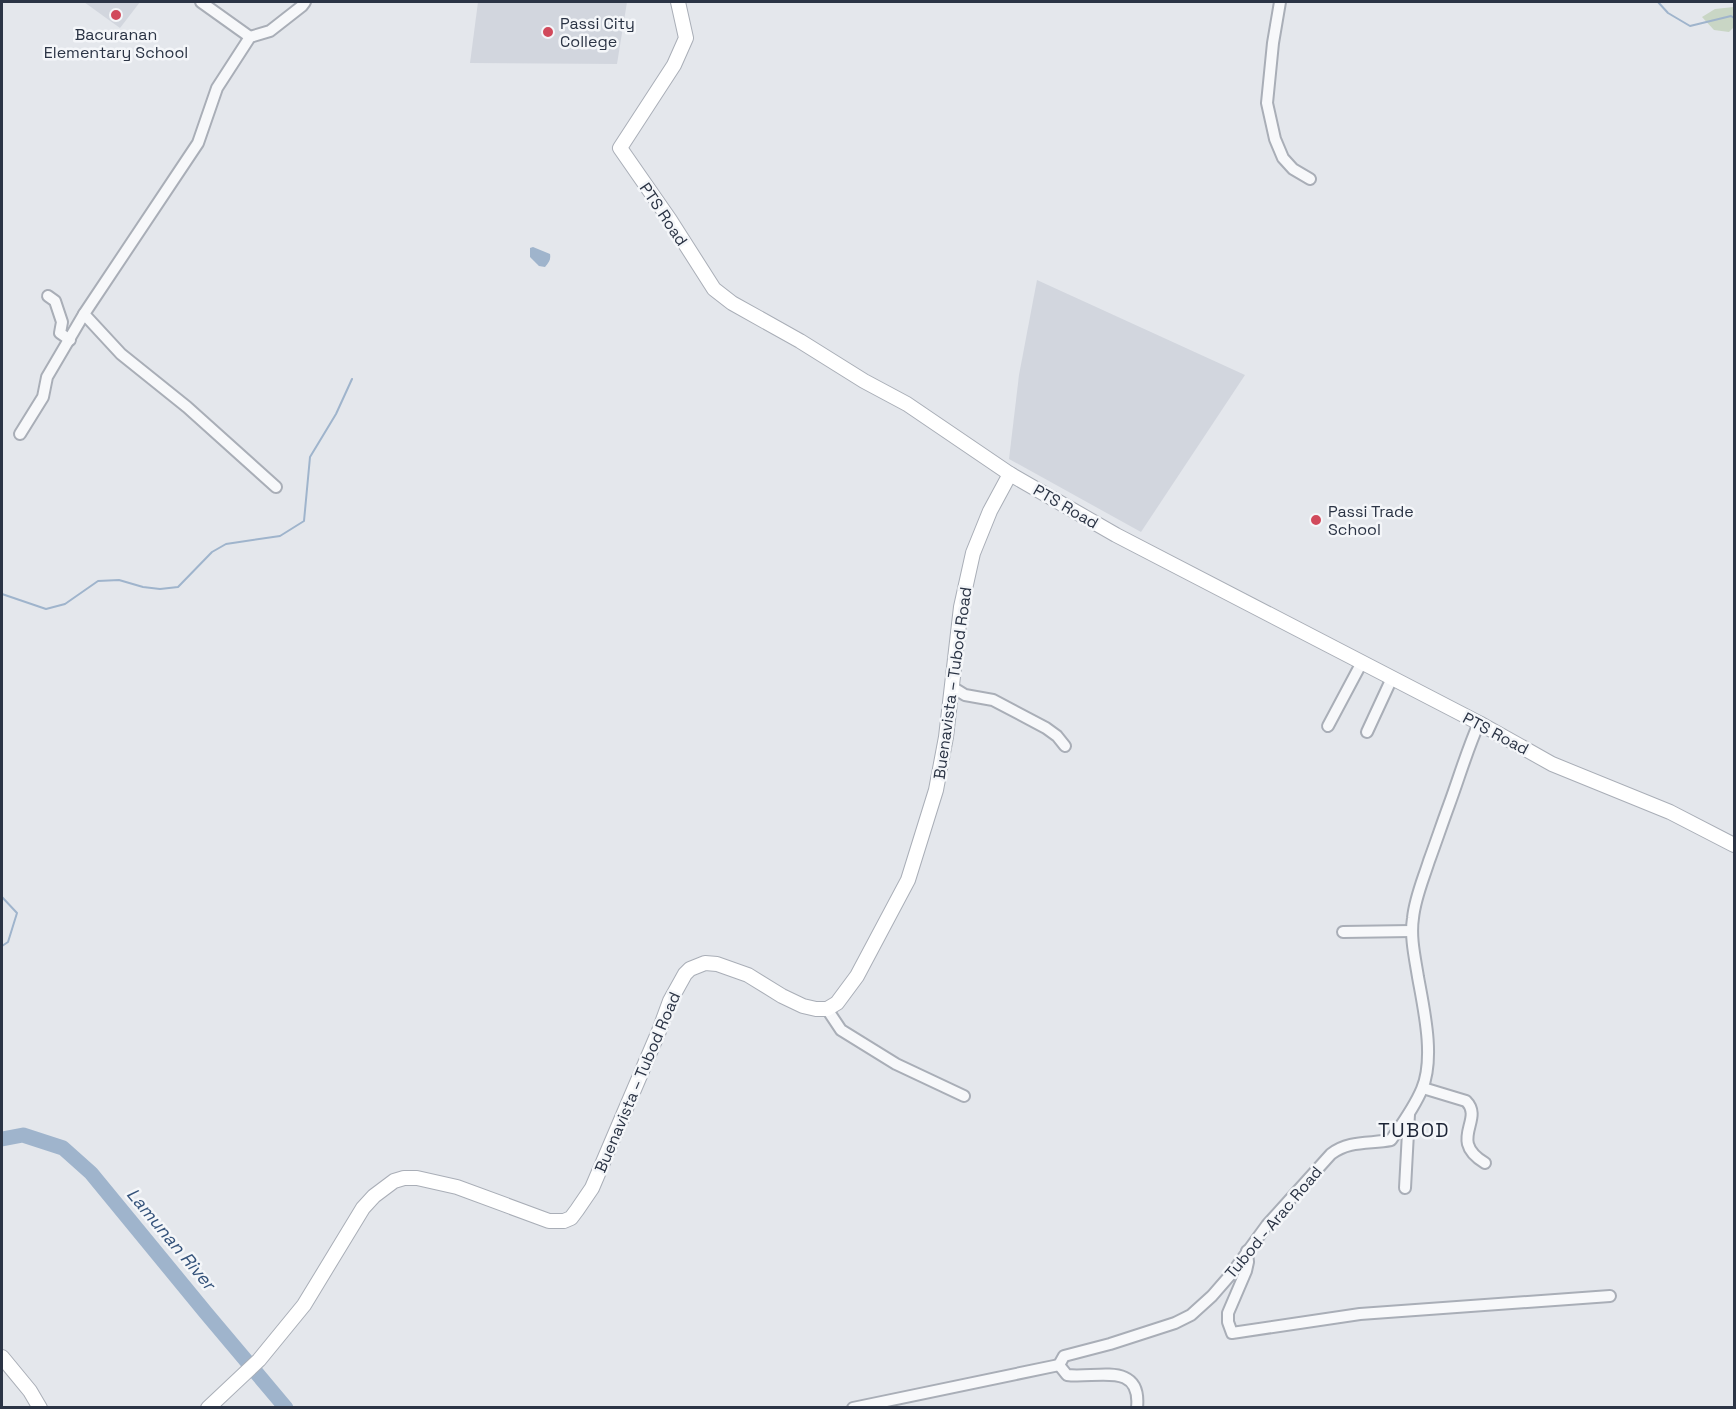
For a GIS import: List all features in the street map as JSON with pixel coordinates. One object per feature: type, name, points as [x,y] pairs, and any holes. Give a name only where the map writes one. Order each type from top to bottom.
[{"type":"main road","name":"PTS Road","points":[[678,2],[686,38],[674,65],[620,148],[714,289],[732,303],[907,404],[1010,474],[1126,540],[1479,723],[1552,764],[1670,813],[1734,845]]},
{"type":"main road","name":"Buenavista – Tubod Road","points":[[212,1404],[259,1360],[304,1305],[363,1208],[374,1196],[394,1181],[410,1178],[436,1181],[485,1196],[549,1221],[564,1221],[571,1218],[592,1188],[670,1001],[690,969],[705,963],[730,967],[803,1006],[827,1009],[837,1003],[857,976],[908,880],[936,790],[946,737],[961,607],[973,553],[990,511],[1010,474]]},
{"type":"main road","points":[[2,1357],[40,1407]]},
{"type":"street","points":[[201,2],[250,37]]},
{"type":"street","points":[[20,434],[43,397],[47,377],[84,314],[198,143],[217,88],[250,37],[270,31],[305,2]]},
{"type":"street","points":[[1280,2],[1267,103],[1275,139],[1283,158],[1293,169],[1310,179]]},
{"type":"street","points":[[48,296],[55,301],[62,322],[60,333],[70,340]]},
{"type":"street","points":[[84,314],[121,354],[187,407],[276,487]]},
{"type":"street","points":[[1328,726],[1361,663]]},
{"type":"street","points":[[1366,732],[1392,678]]},
{"type":"street","points":[[952,687],[965,695],[993,700],[1057,736],[1065,746]]},
{"type":"street","name":"Tubod - Arac Road","points":[[853,1407],[1059,1365],[1064,1356],[1175,1323],[1191,1315],[1212,1296],[1267,1226],[1331,1154],[1340,1147],[1353,1143],[1378,1143],[1391,1140],[1423,1088],[1428,1065],[1424,1009],[1412,931],[1413,917],[1420,887],[1464,759],[1479,723]]},
{"type":"street","points":[[1343,932],[1412,931]]},
{"type":"street","points":[[827,1009],[841,1030],[896,1064],[964,1096]]},
{"type":"street","points":[[1423,1088],[1466,1101],[1471,1106],[1468,1149],[1474,1157],[1485,1163]]},
{"type":"street","points":[[1405,1188],[1409,1114]]},
{"type":"street","points":[[1247,1251],[1246,1270],[1228,1313],[1232,1333],[1360,1314],[1610,1296]]},
{"type":"street","points":[[1059,1365],[1067,1375],[1122,1376],[1133,1383],[1138,1396],[1137,1407]]},
{"type":"shaded area","name":"Bacuranan Elementary School","points":[[84,2],[140,2],[120,28]]},
{"type":"shaded area","name":"Passi City College","points":[[478,2],[627,2],[617,64],[470,63]]},
{"type":"shaded area","points":[[1037,280],[1245,375],[1141,532],[1009,459],[1019,375]]},
{"type":"green space","points":[[1734,7],[1734,27],[1729,32],[1714,30],[1702,17],[1715,9]]},
{"type":"water","points":[[533,247],[550,254],[545,267],[539,266],[530,257],[530,248]]},
{"type":"waterway","points":[[1658,2],[1668,13],[1690,26],[1731,16],[1734,18]]},
{"type":"waterway","points":[[2,594],[46,609],[65,604],[98,581],[119,580],[160,589],[178,587],[212,552],[226,544],[280,536],[304,521],[310,457],[336,414],[352,379]]},
{"type":"waterway","points":[[2,897],[17,913],[8,942],[2,946]]},
{"type":"waterway","name":"Lamunan River","points":[[2,1139],[23,1135],[63,1148],[91,1173],[286,1408]]},
{"type":"place","name":"Bacuranan Elementary School","points":[[116,15]]},
{"type":"place","name":"Passi City College","points":[[548,32]]},
{"type":"place","name":"Passi Trade School","points":[[1316,520]]},
{"type":"district","name":"TUBOD","points":[[1414,1130]]}]
